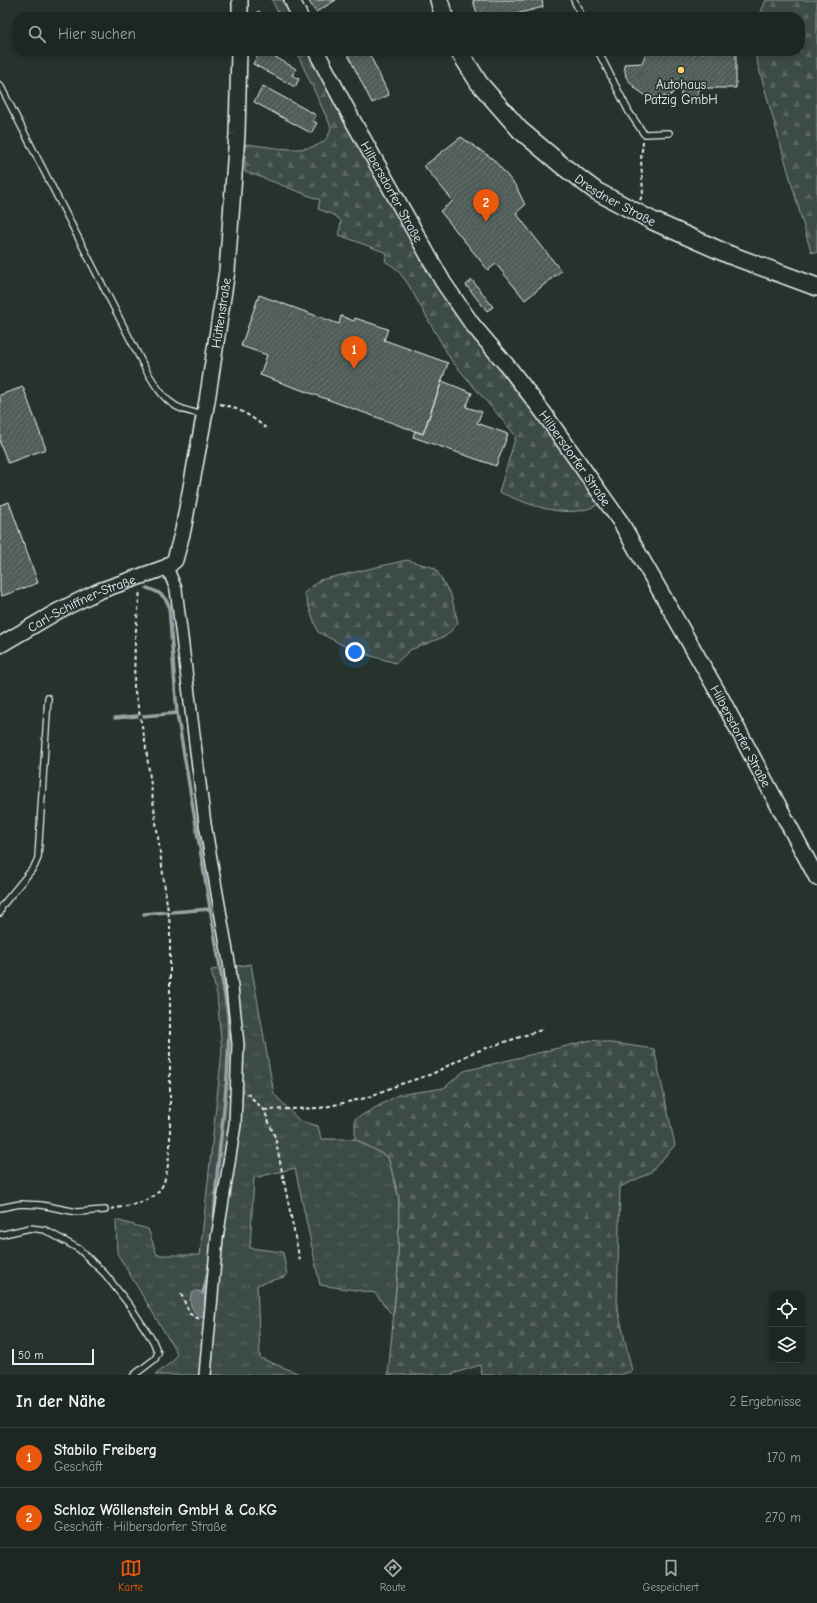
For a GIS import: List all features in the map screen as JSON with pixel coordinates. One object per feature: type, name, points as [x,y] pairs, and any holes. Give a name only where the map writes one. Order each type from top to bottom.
[{"type":"main road","points":[[240,0],[240,12]]},
{"type":"main road","points":[[292,0],[298,12]]},
{"type":"main road","points":[[439,0],[443,12]]},
{"type":"main road","name":"Hüttenstraße","points":[[167,567],[175,560],[180,544],[205,407],[227,271],[232,220],[237,134],[239,56]]},
{"type":"main road","name":"Hilbersdorfer Straße","points":[[319,56],[352,121],[442,282],[472,324],[510,369],[543,412],[620,522],[720,696],[817,878]]},
{"type":"main road","name":"Dresdner Straße","points":[[462,56],[479,83],[520,130],[564,167],[596,191],[636,212],[730,255],[817,287]]},
{"type":"main road","name":"Carl-Schiffner-Straße","points":[[0,645],[58,611],[99,591],[167,567]]},
{"type":"street","points":[[167,567],[176,589],[204,824],[230,968],[238,1044],[238,1084],[235,1125],[217,1238],[205,1375]]},
{"type":"lane","points":[[574,0],[580,12]]},
{"type":"lane","points":[[601,56],[629,112],[644,134],[669,132]]},
{"type":"lane","points":[[0,85],[146,370],[162,396],[182,411],[205,407]]},
{"type":"lane","points":[[0,913],[2,906],[34,867],[38,858],[48,698]]},
{"type":"lane","points":[[1,1208],[20,1204],[41,1205],[77,1212],[105,1210]]},
{"type":"lane","points":[[0,1236],[30,1228],[45,1230],[79,1249],[105,1274],[130,1306],[153,1341],[158,1353],[156,1359],[134,1375]]},
{"type":"path","points":[[636,212],[643,194],[641,159],[644,134]]},
{"type":"path","points":[[205,407],[232,406],[248,414],[266,428]]},
{"type":"path","points":[[115,1209],[143,1202],[160,1191],[166,1178],[171,1138],[170,926],[145,741],[134,687],[135,639],[141,591],[136,577]]},
{"type":"path","points":[[264,1110],[320,1108],[366,1098],[398,1085],[432,1074],[472,1053],[544,1029]]},
{"type":"path","points":[[238,1084],[264,1110],[275,1137],[300,1261]]},
{"type":"path","points":[[181,1294],[190,1314],[201,1320],[210,1321]]},
{"type":"green space","points":[[272,0],[284,0],[290,12],[278,12]]},
{"type":"green space","points":[[766,0],[817,0],[817,253],[811,252],[755,56],[805,56],[805,12],[761,12]]},
{"type":"green space","points":[[298,56],[311,56],[336,106],[435,281],[533,409],[601,503],[589,509],[576,511],[550,510],[499,492],[516,436],[451,360],[408,284],[397,269],[385,261],[387,253],[339,235],[341,221],[334,215],[318,209],[320,200],[245,172],[245,144],[296,149],[308,148],[319,144],[327,138],[331,127]]},
{"type":"green space","points":[[407,560],[435,568],[451,595],[458,623],[446,636],[410,650],[396,663],[354,651],[318,632],[304,593],[320,580]]},
{"type":"green space","points":[[251,964],[274,1094],[300,1121],[318,1126],[321,1139],[355,1139],[388,1157],[399,1198],[398,1269],[393,1316],[375,1293],[320,1285],[295,1168],[254,1178],[250,1248],[283,1252],[287,1276],[257,1285],[260,1358],[302,1375],[155,1375],[174,1360],[177,1353],[117,1253],[116,1220],[148,1229],[157,1255],[200,1255],[222,1051],[217,995],[211,970]]},
{"type":"green space","points":[[591,1040],[654,1049],[675,1145],[650,1173],[620,1187],[617,1306],[632,1371],[620,1375],[482,1375],[480,1365],[452,1375],[388,1375],[398,1269],[399,1198],[388,1157],[355,1139],[355,1119],[398,1095],[444,1088],[464,1071]]},
{"type":"shaded area","points":[[196,1291],[202,1292],[205,1295],[203,1316],[201,1318],[194,1310],[190,1301],[191,1294]]},
{"type":"building","points":[[308,0],[336,0],[316,12]]},
{"type":"building","points":[[473,0],[542,0],[543,7],[524,12],[477,12]]},
{"type":"building","points":[[257,56],[274,56],[296,69],[292,75],[299,79],[295,87],[253,64]]},
{"type":"building","points":[[348,56],[370,56],[389,95],[372,103]]},
{"type":"building","name":"Autohaus Patzig GmbH","points":[[645,56],[736,56],[736,88],[698,88],[698,97],[681,96],[681,90],[674,91],[671,95],[659,98],[646,96],[635,88],[626,77],[624,64],[642,63]]},
{"type":"building","points":[[263,86],[316,115],[313,121],[317,123],[311,133],[254,102]]},
{"type":"building","points":[[461,137],[493,159],[516,186],[525,205],[516,213],[561,271],[525,300],[496,264],[488,270],[440,211],[453,201],[424,166]]},
{"type":"building","points":[[472,280],[493,307],[487,311],[466,285]]},
{"type":"building","points":[[259,295],[339,324],[341,316],[354,321],[355,318],[388,329],[384,340],[448,363],[423,434],[260,375],[267,355],[241,346]]},
{"type":"building","points":[[442,381],[472,393],[466,407],[482,412],[477,423],[508,434],[496,466],[413,437],[415,431],[423,434]]},
{"type":"building","points":[[23,387],[46,449],[8,463],[0,443],[0,395]]},
{"type":"building","points":[[9,502],[38,583],[2,596],[0,592],[0,505]]},
{"type":"waterway","points":[[147,588],[160,594],[169,606],[177,713],[228,1014],[229,1034],[226,1094],[217,1175],[213,1235],[207,1279],[203,1293]]},
{"type":"waterway","points":[[144,716],[177,713]]},
{"type":"waterway","points":[[115,718],[137,716]]},
{"type":"waterway","points":[[172,912],[210,909]]},
{"type":"waterway","points":[[144,914],[166,912]]},
{"type":"place","name":"Autohaus Patzig GmbH","points":[[681,70]]},
{"type":"place","name":"Schloz Wöllenstein GmbH & Co.KG","points":[[486,222]]},
{"type":"place","name":"Stabilo Freiberg","points":[[354,369]]}]
